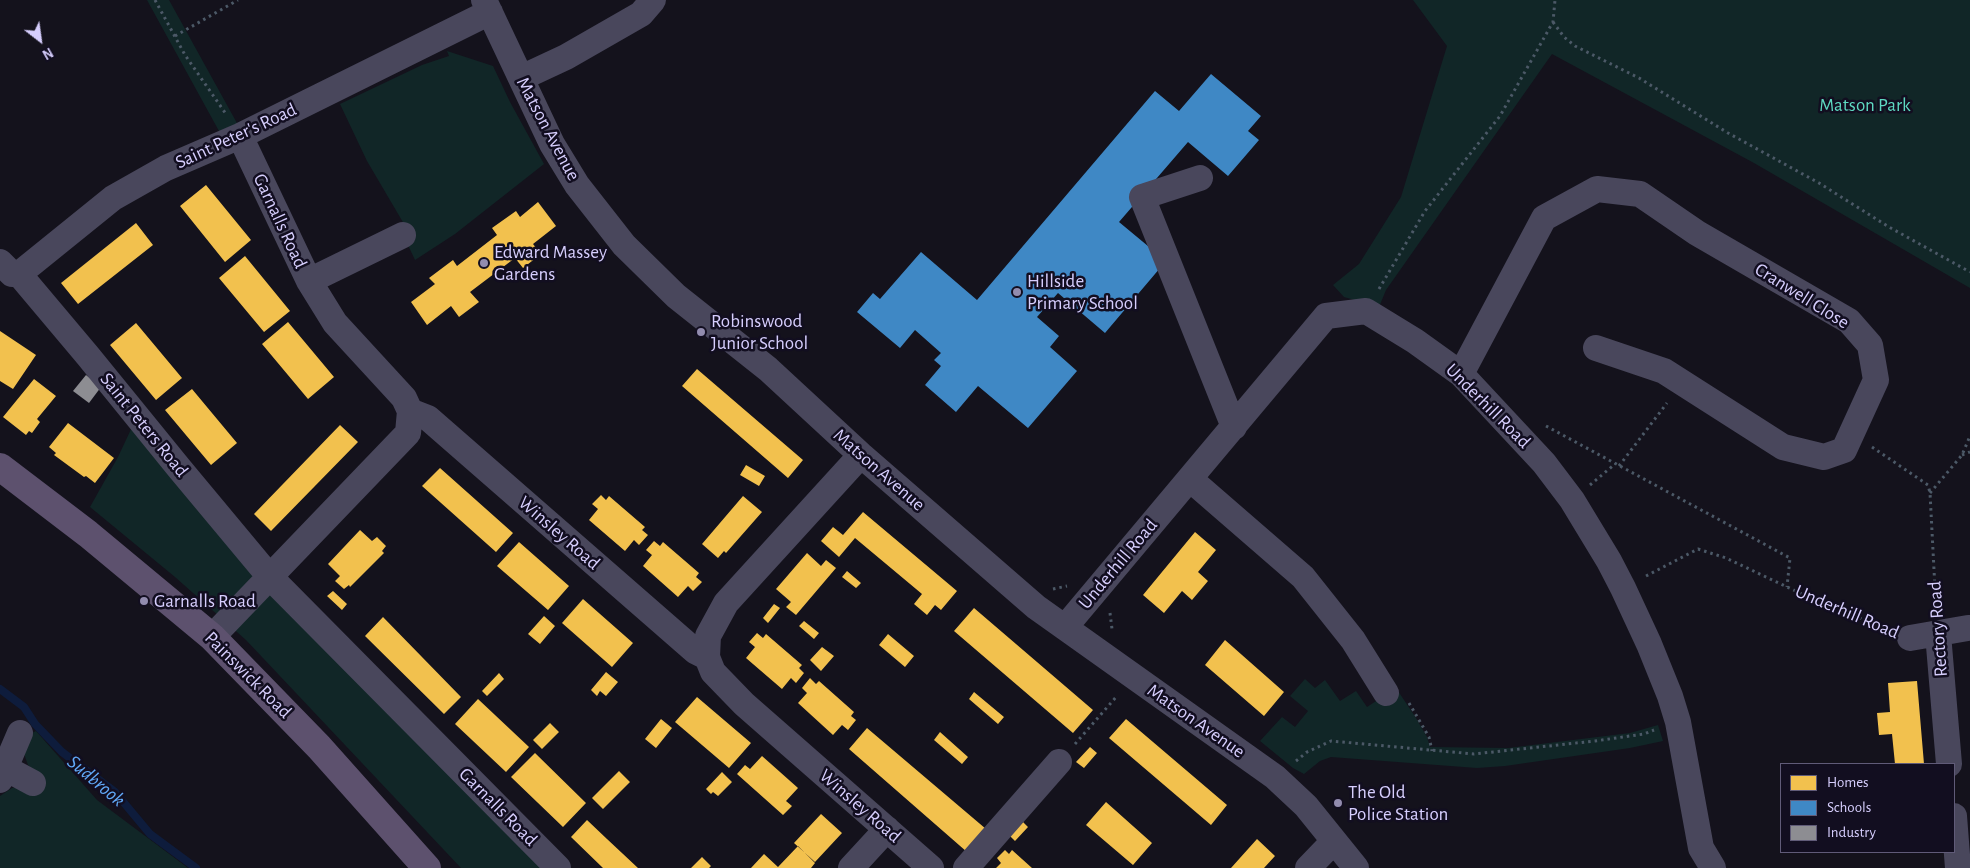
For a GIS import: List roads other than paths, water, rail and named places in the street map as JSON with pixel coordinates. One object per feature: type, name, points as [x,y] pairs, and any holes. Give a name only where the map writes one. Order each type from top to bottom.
[{"type":"main road","name":"Painswick Road","points":[[0,467],[88,534],[212,637],[320,747],[427,868]]},
{"type":"street","points":[[521,78],[566,57],[641,14],[653,0]]},
{"type":"street","name":"Matson Avenue","points":[[487,6],[552,144],[577,185],[624,245],[676,296],[768,369],[861,455],[1036,606],[1275,777],[1306,806],[1356,868]]},
{"type":"street","name":"Saint Peter's Road","points":[[9,268],[113,198],[166,168],[240,136],[487,6]]},
{"type":"street","name":"Garnalls Road","points":[[240,136],[309,281],[335,323],[404,398],[410,411]]},
{"type":"street","points":[[1200,178],[1142,197],[1234,427]]},
{"type":"street","name":"Cranwell Close","points":[[1461,374],[1544,218],[1597,189],[1640,194],[1697,233],[1849,321],[1870,345],[1876,380],[1844,450],[1824,457],[1783,447],[1664,371],[1596,348]]},
{"type":"street","points":[[309,281],[402,235]]},
{"type":"street","name":"Saint Peters Road","points":[[9,268],[88,356],[178,468],[269,576]]},
{"type":"street","name":"Underhill Road","points":[[1066,626],[1326,316],[1366,311],[1415,341],[1461,374],[1544,463],[1572,500],[1609,561],[1653,653],[1678,722],[1701,848],[1713,868]]},
{"type":"street","points":[[212,637],[408,434],[410,411]]},
{"type":"street","name":"Winsley Road","points":[[410,411],[428,418],[695,651],[707,657],[713,672],[744,704],[931,868]]},
{"type":"street","points":[[707,657],[708,636],[726,602],[861,455]]},
{"type":"street","points":[[1190,479],[1303,577],[1353,640],[1386,693]]},
{"type":"street","name":"Garnalls Road","points":[[269,576],[558,868]]},
{"type":"street","points":[[1910,638],[1968,628]]},
{"type":"street","name":"Rectory Road","points":[[1938,634],[1949,763]]},
{"type":"street","points":[[20,733],[3,774],[33,782]]},
{"type":"street","points":[[966,868],[1059,762]]},
{"type":"street","points":[[1955,829],[1958,868]]},
{"type":"street","points":[[851,868],[886,830]]},
{"type":"street","points":[[1308,868],[1334,841]]},
{"type":"waterway","name":"Sudbrook","points":[[0,689],[24,707],[35,724],[62,752],[115,792],[150,834],[196,868]]},
{"type":"place","name":"Edward Massey Gardens","points":[[484,263]]},
{"type":"place","name":"Hillside Primary School","points":[[1017,292]]},
{"type":"place","name":"Robinswood Junior School","points":[[701,332]]},
{"type":"place","name":"Garnalls Road","points":[[144,601]]},
{"type":"place","name":"The Old Police Station","points":[[1338,803]]},
{"type":"park label","name":"Matson Park","points":[[1865,105]]}]
